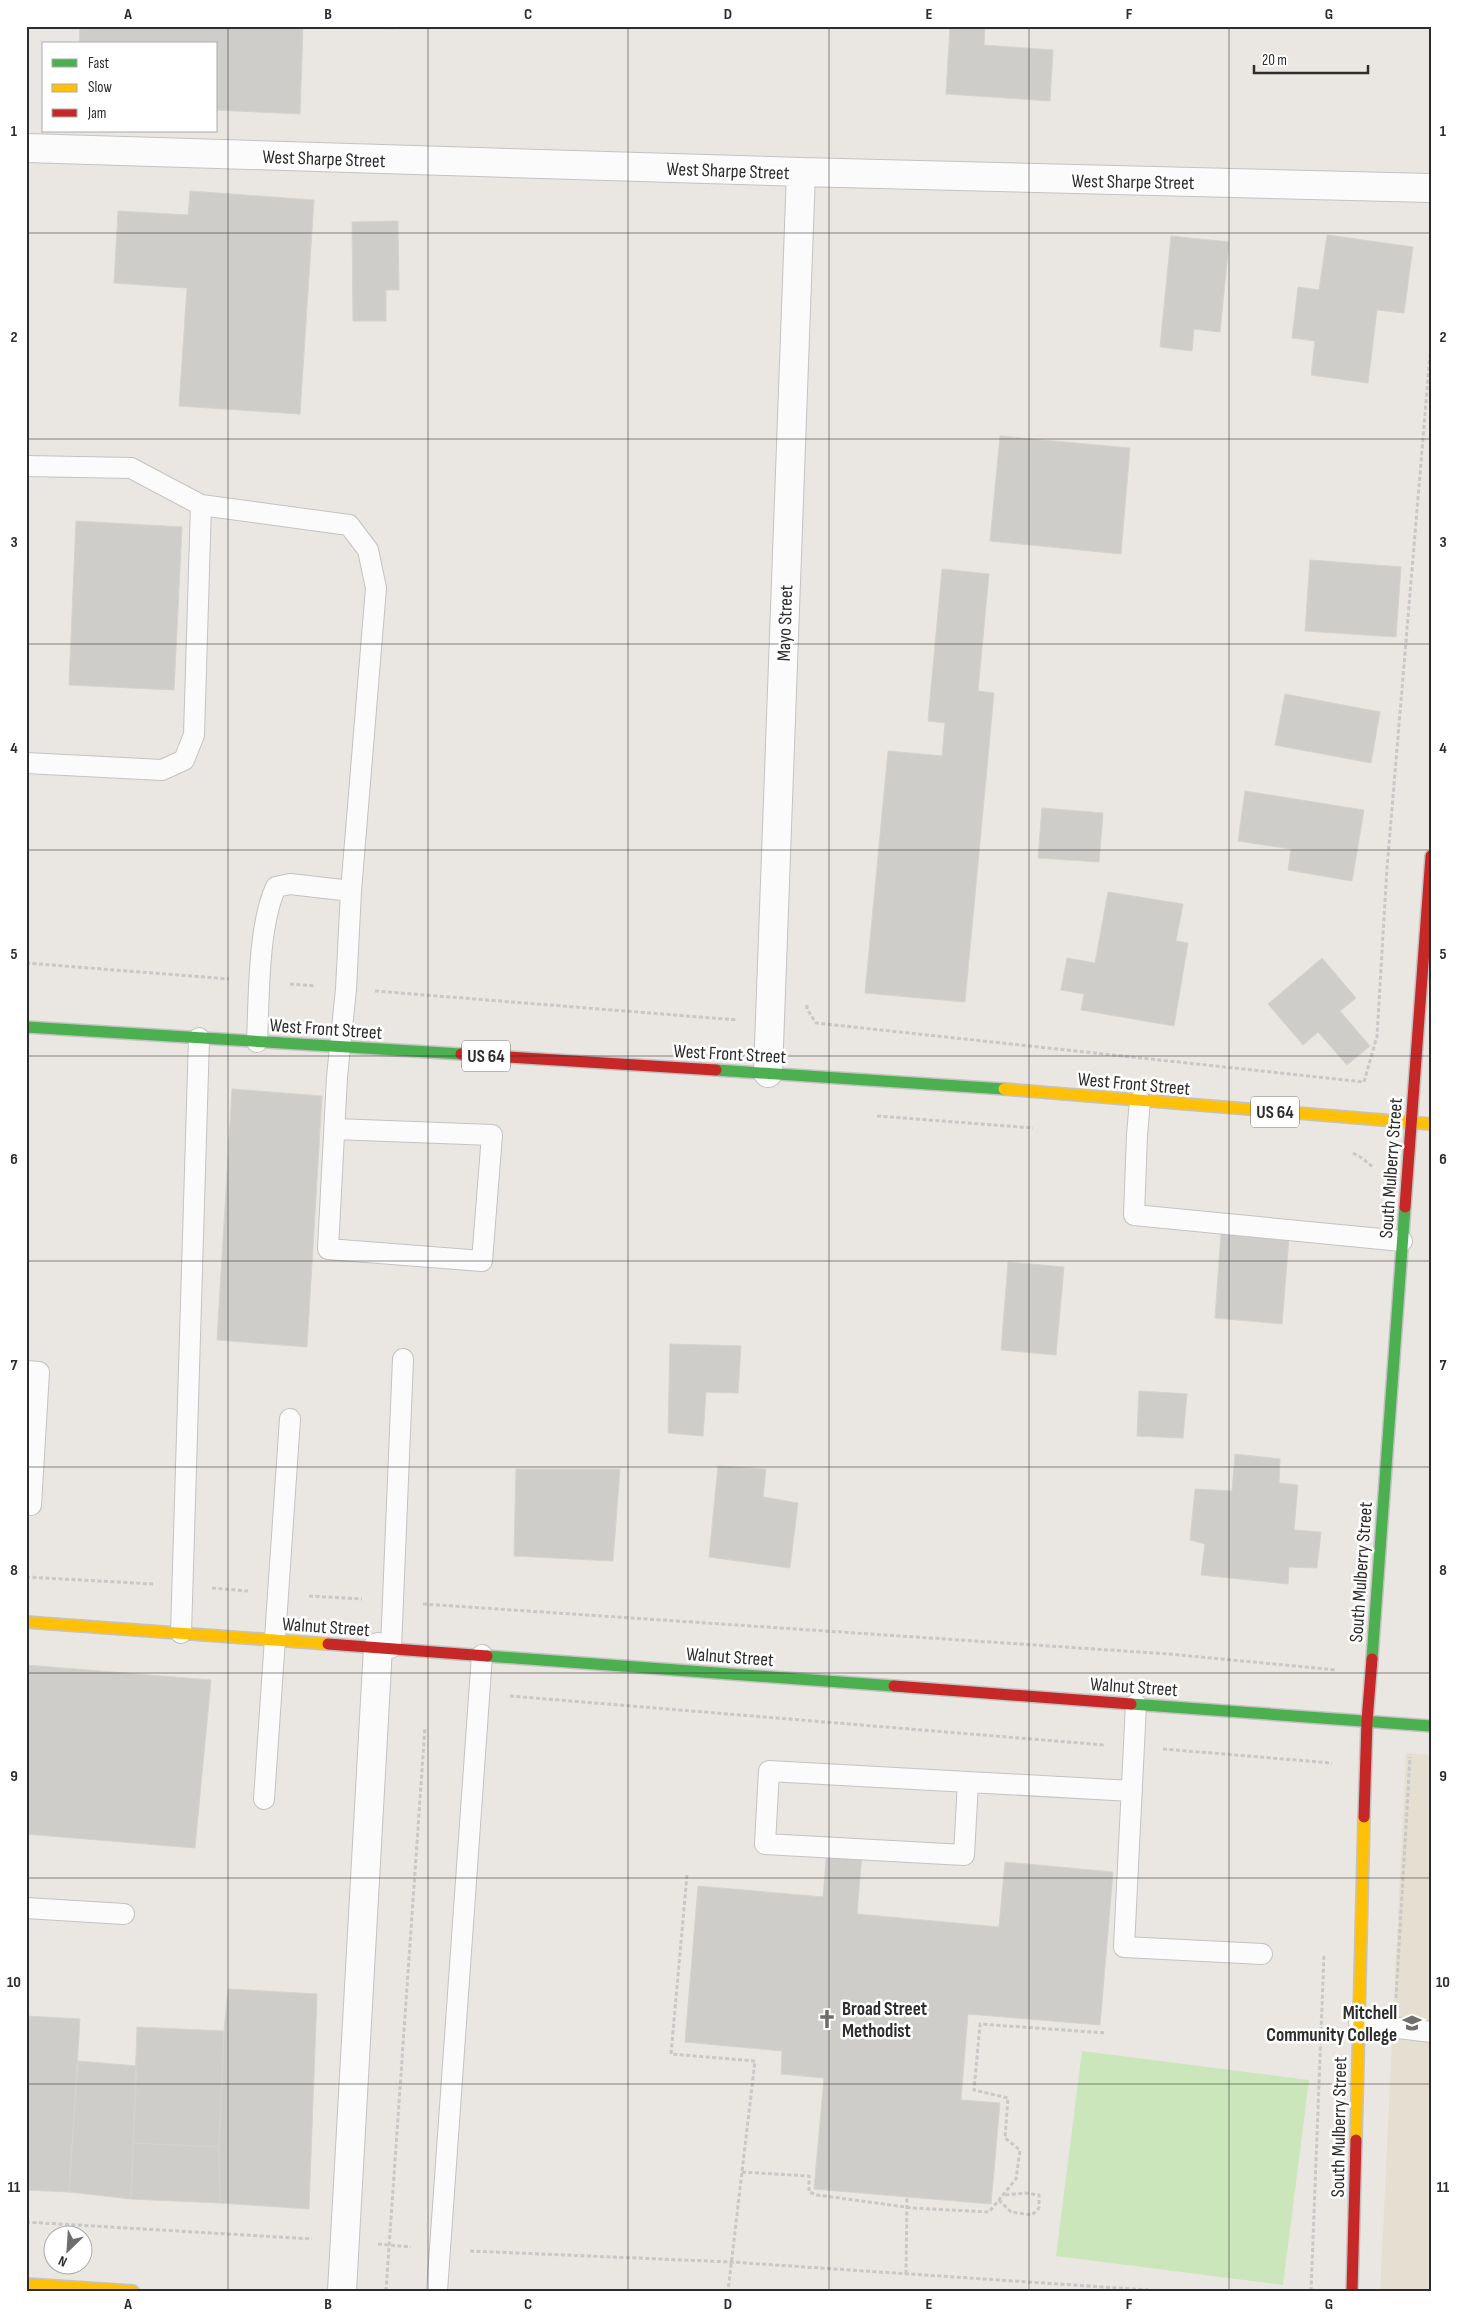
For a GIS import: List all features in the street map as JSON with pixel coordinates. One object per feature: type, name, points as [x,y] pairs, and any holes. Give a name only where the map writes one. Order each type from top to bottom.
[{"type":"street","name":"West Sharpe Street","points":[[26,148],[801,172],[1431,188]]},
{"type":"street","name":"Mayo Street","points":[[768,1073],[801,172]]},
{"type":"street","name":"South Mulberry Street","points":[[1352,2291],[1367,1720],[1431,856]]},
{"type":"street","name":"West Front Street","points":[[26,1027],[945,1084],[1431,1124]]},
{"type":"street","name":"Walnut Street","points":[[26,1622],[1431,1726]]},
{"type":"street","points":[[342,2291],[384,1648]]},
{"type":"street","points":[[26,2284],[134,2291]]},
{"type":"lane","points":[[26,466],[131,468],[200,505],[349,525],[368,550],[376,588],[346,988],[337,1076],[328,1249],[482,1261],[492,1135],[335,1129]]},
{"type":"lane","points":[[26,764],[162,770],[184,760],[194,735],[200,505]]},
{"type":"lane","points":[[258,1042],[260,982],[269,904],[276,887],[290,884],[352,891]]},
{"type":"lane","points":[[182,1633],[198,1038]]},
{"type":"lane","points":[[1140,1101],[1136,1136],[1134,1215],[1402,1241]]},
{"type":"lane","points":[[384,1648],[393,1601],[403,1359]]},
{"type":"lane","points":[[26,1371],[39,1372],[31,1505]]},
{"type":"lane","points":[[264,1799],[290,1419]]},
{"type":"lane","points":[[437,2291],[482,1655]]},
{"type":"lane","points":[[1136,1704],[1124,1947],[1262,1954]]},
{"type":"lane","points":[[968,1782],[964,1855],[765,1844],[769,1771],[1132,1791]]},
{"type":"lane","points":[[26,1908],[124,1914]]},
{"type":"lane","points":[[1358,2022],[1431,2032]]},
{"type":"path","points":[[807,999],[807,1009],[816,1023],[1364,1082],[1377,1036],[1387,868],[1431,343]]},
{"type":"path","points":[[26,963],[744,1020]]},
{"type":"path","points":[[868,1116],[1037,1128]]},
{"type":"path","points":[[1348,1151],[1373,1166],[1374,1173]]},
{"type":"path","points":[[26,1577],[183,1586],[472,1608],[1169,1654],[1344,1670]]},
{"type":"path","points":[[479,1693],[731,1716],[1332,1762],[1332,1772]]},
{"type":"path","points":[[386,2291],[425,1726]]},
{"type":"path","points":[[687,1875],[671,2054],[754,2061],[728,2291]]},
{"type":"path","points":[[1311,2291],[1325,1946]]},
{"type":"path","points":[[742,2172],[809,2176],[809,2192],[817,2195],[905,2207],[989,2212],[1016,2179],[1020,2150],[1005,2138],[1008,2098],[974,2090],[980,2024],[1106,2033]]},
{"type":"path","points":[[999,2200],[1011,2212],[1032,2215],[1039,2208],[1039,2195],[1026,2193],[1004,2195]]},
{"type":"path","points":[[906,2274],[905,2207],[907,2197]]},
{"type":"path","points":[[26,2222],[345,2241],[440,2250],[732,2262],[1163,2291]]},
{"type":"shaded area","name":"Mitchell Community College","points":[[1406,1753],[1431,1755],[1431,2291],[1380,2291]]},
{"type":"green space","points":[[1082,2051],[1309,2080],[1283,2285],[1056,2256]]},
{"type":"building","points":[[80,26],[303,26],[300,114],[218,110],[218,42],[79,42]]},
{"type":"building","points":[[329,26],[394,26],[394,29]]},
{"type":"building","points":[[950,26],[985,26],[984,45],[1053,50],[1050,101],[946,94]]},
{"type":"building","points":[[190,191],[314,200],[300,414],[179,406],[187,288],[114,283],[118,211],[188,215]]},
{"type":"building","points":[[398,221],[399,290],[386,290],[386,321],[353,321],[352,222]]},
{"type":"building","points":[[1327,235],[1413,247],[1404,313],[1377,310],[1368,383],[1311,375],[1315,341],[1292,338],[1298,287],[1319,290]]},
{"type":"building","points":[[1171,236],[1229,242],[1220,332],[1194,329],[1192,351],[1160,347]]},
{"type":"building","points":[[1000,436],[1130,448],[1121,554],[990,541]]},
{"type":"building","points":[[76,521],[182,527],[174,690],[69,685]]},
{"type":"building","points":[[1310,560],[1401,567],[1396,637],[1305,631]]},
{"type":"building","points":[[942,569],[989,574],[978,691],[994,693],[965,1002],[865,993],[888,751],[942,756],[945,723],[928,721]]},
{"type":"building","points":[[1285,694],[1380,712],[1371,763],[1275,745]]},
{"type":"building","points":[[1245,791],[1364,810],[1352,881],[1288,870],[1291,849],[1238,841]]},
{"type":"building","points":[[1042,808],[1103,813],[1099,862],[1038,858]]},
{"type":"building","points":[[1108,892],[1183,904],[1176,941],[1188,943],[1174,1026],[1081,1010],[1084,994],[1061,990],[1067,958],[1095,963]]},
{"type":"building","points":[[1322,958],[1356,998],[1340,1011],[1370,1046],[1347,1065],[1318,1032],[1303,1045],[1268,1004]]},
{"type":"building","points":[[232,1089],[322,1096],[307,1347],[217,1340]]},
{"type":"building","points":[[1221,1233],[1289,1238],[1282,1324],[1215,1318]]},
{"type":"building","points":[[1008,1262],[1064,1267],[1056,1355],[1001,1350]]},
{"type":"building","points":[[670,1344],[741,1346],[738,1393],[706,1392],[703,1436],[668,1433]]},
{"type":"building","points":[[1139,1391],[1187,1394],[1183,1438],[1137,1436]]},
{"type":"building","points":[[1235,1454],[1280,1459],[1279,1483],[1298,1485],[1294,1530],[1321,1532],[1317,1568],[1289,1567],[1288,1584],[1201,1575],[1205,1544],[1190,1540],[1195,1489],[1232,1491]]},
{"type":"building","points":[[718,1466],[766,1469],[763,1497],[798,1503],[790,1568],[709,1557]]},
{"type":"building","points":[[516,1469],[620,1469],[613,1561],[514,1556]]},
{"type":"building","points":[[26,1665],[211,1680],[195,1848],[26,1834]]},
{"type":"building","name":"Broad Street Methodist","points":[[828,1837],[863,1840],[857,1914],[999,1927],[1005,1862],[1113,1872],[1100,2025],[968,2014],[961,2100],[1000,2103],[991,2204],[814,2189],[824,2078],[781,2074],[782,2051],[685,2042],[698,1886],[823,1897]]},
{"type":"building","points":[[228,1989],[317,1994],[309,2209],[220,2203],[219,2147],[224,2031]]},
{"type":"building","points":[[26,2016],[80,2019],[69,2192],[26,2190]]},
{"type":"building","points":[[137,2027],[224,2031],[219,2147],[133,2143]]},
{"type":"building","points":[[78,2061],[137,2066],[131,2199],[69,2192]]},
{"type":"building","points":[[133,2143],[219,2147],[220,2203],[131,2199]]},
{"type":"traffic: fast","points":[[26,1027],[461,1054]]},
{"type":"traffic: fast","points":[[716,1070],[1004,1089]]},
{"type":"traffic: fast","points":[[1372,1659],[1405,1207]]},
{"type":"traffic: fast","points":[[487,1656],[894,1686]]},
{"type":"traffic: fast","points":[[1131,1704],[1431,1726]]},
{"type":"traffic: slow","points":[[1004,1089],[1431,1124]]},
{"type":"traffic: slow","points":[[26,1622],[328,1644]]},
{"type":"traffic: slow","points":[[1356,2140],[1364,1817]]},
{"type":"traffic: slow","points":[[26,2284],[133,2291]]},
{"type":"traffic: jam","points":[[1405,1207],[1431,856]]},
{"type":"traffic: jam","points":[[461,1054],[716,1070]]},
{"type":"traffic: jam","points":[[328,1644],[487,1656]]},
{"type":"traffic: jam","points":[[1364,1817],[1367,1721],[1372,1659]]},
{"type":"traffic: jam","points":[[894,1686],[1131,1704]]},
{"type":"traffic: jam","points":[[1352,2291],[1356,2140]]},
{"type":"place","name":"Broad Street Methodist","points":[[827,2019]]},
{"type":"place","name":"Mitchell Community College","points":[[1412,2023]]}]
